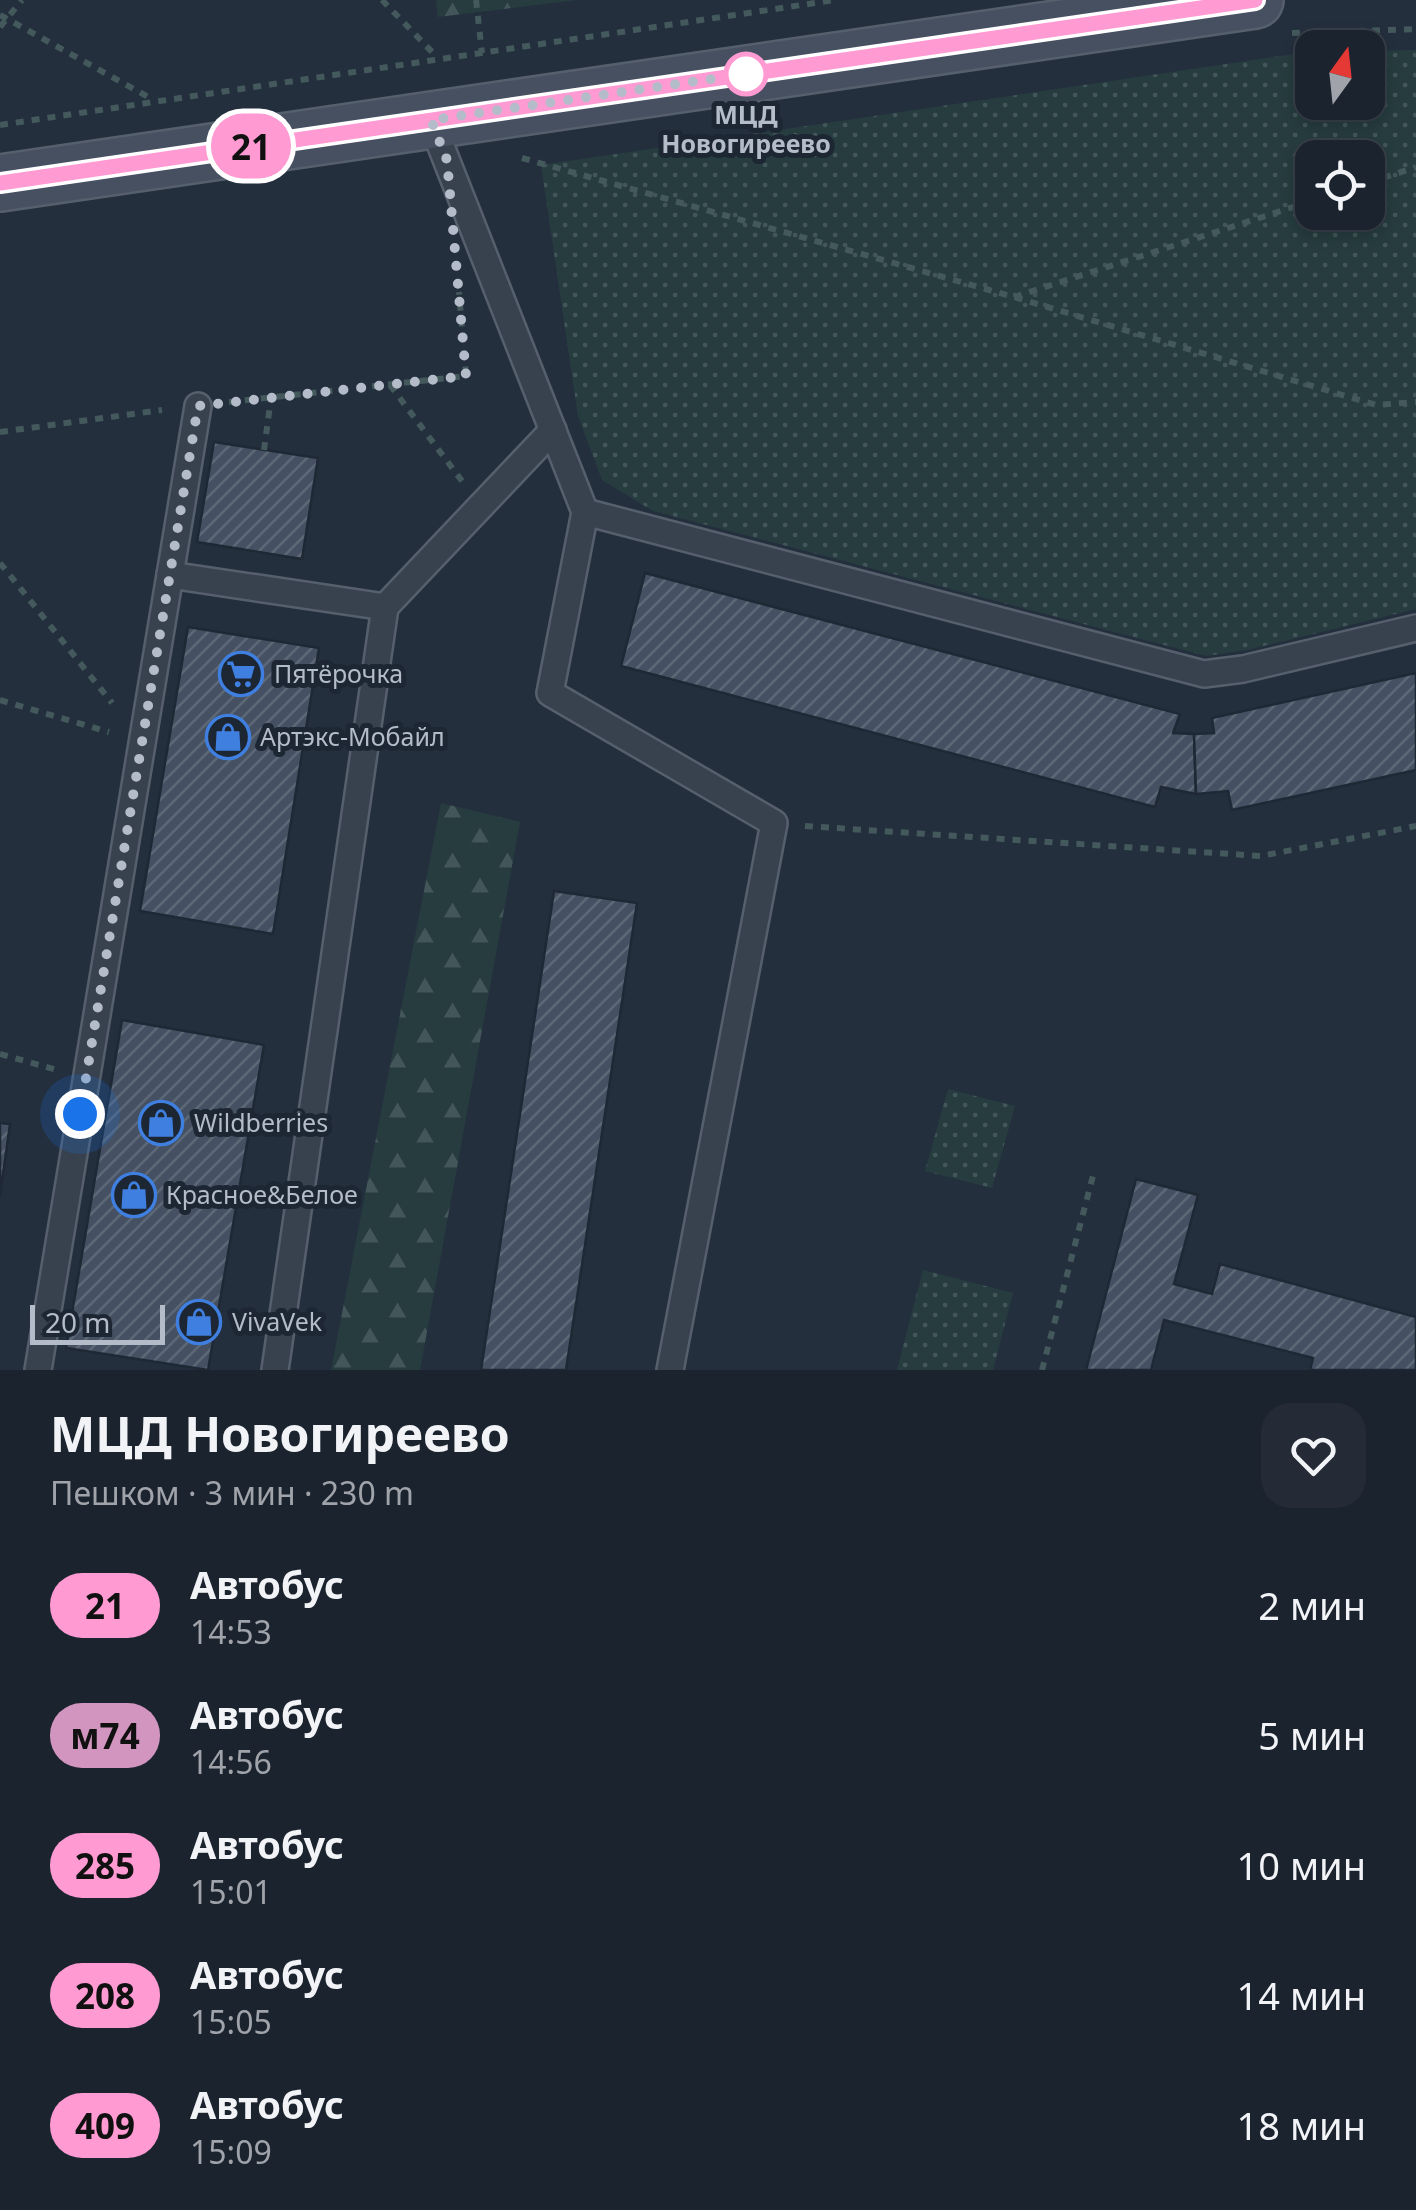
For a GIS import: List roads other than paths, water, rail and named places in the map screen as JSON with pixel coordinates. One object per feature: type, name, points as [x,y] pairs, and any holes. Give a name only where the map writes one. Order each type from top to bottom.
[{"type":"main road","points":[[0,183],[1255,0]]},
{"type":"lane","points":[[431,120],[585,512],[550,693],[774,824],[670,1370]]},
{"type":"lane","points":[[38,1370],[198,406]]},
{"type":"lane","points":[[275,1370],[385,607],[553,430]]},
{"type":"lane","points":[[585,512],[1204,674],[1416,628]]},
{"type":"lane","points":[[170,575],[385,607]]},
{"type":"place","name":"МЦД Новогиреево","points":[[746,74]]},
{"type":"place","name":"Пятёрочка","points":[[241,674]]},
{"type":"place","name":"Артэкс-Мобайл","points":[[228,737]]},
{"type":"place","name":"Wildberries","points":[[161,1123]]},
{"type":"place","name":"Красное&Белое","points":[[134,1195]]},
{"type":"place","name":"VivaVek","points":[[199,1322]]}]
